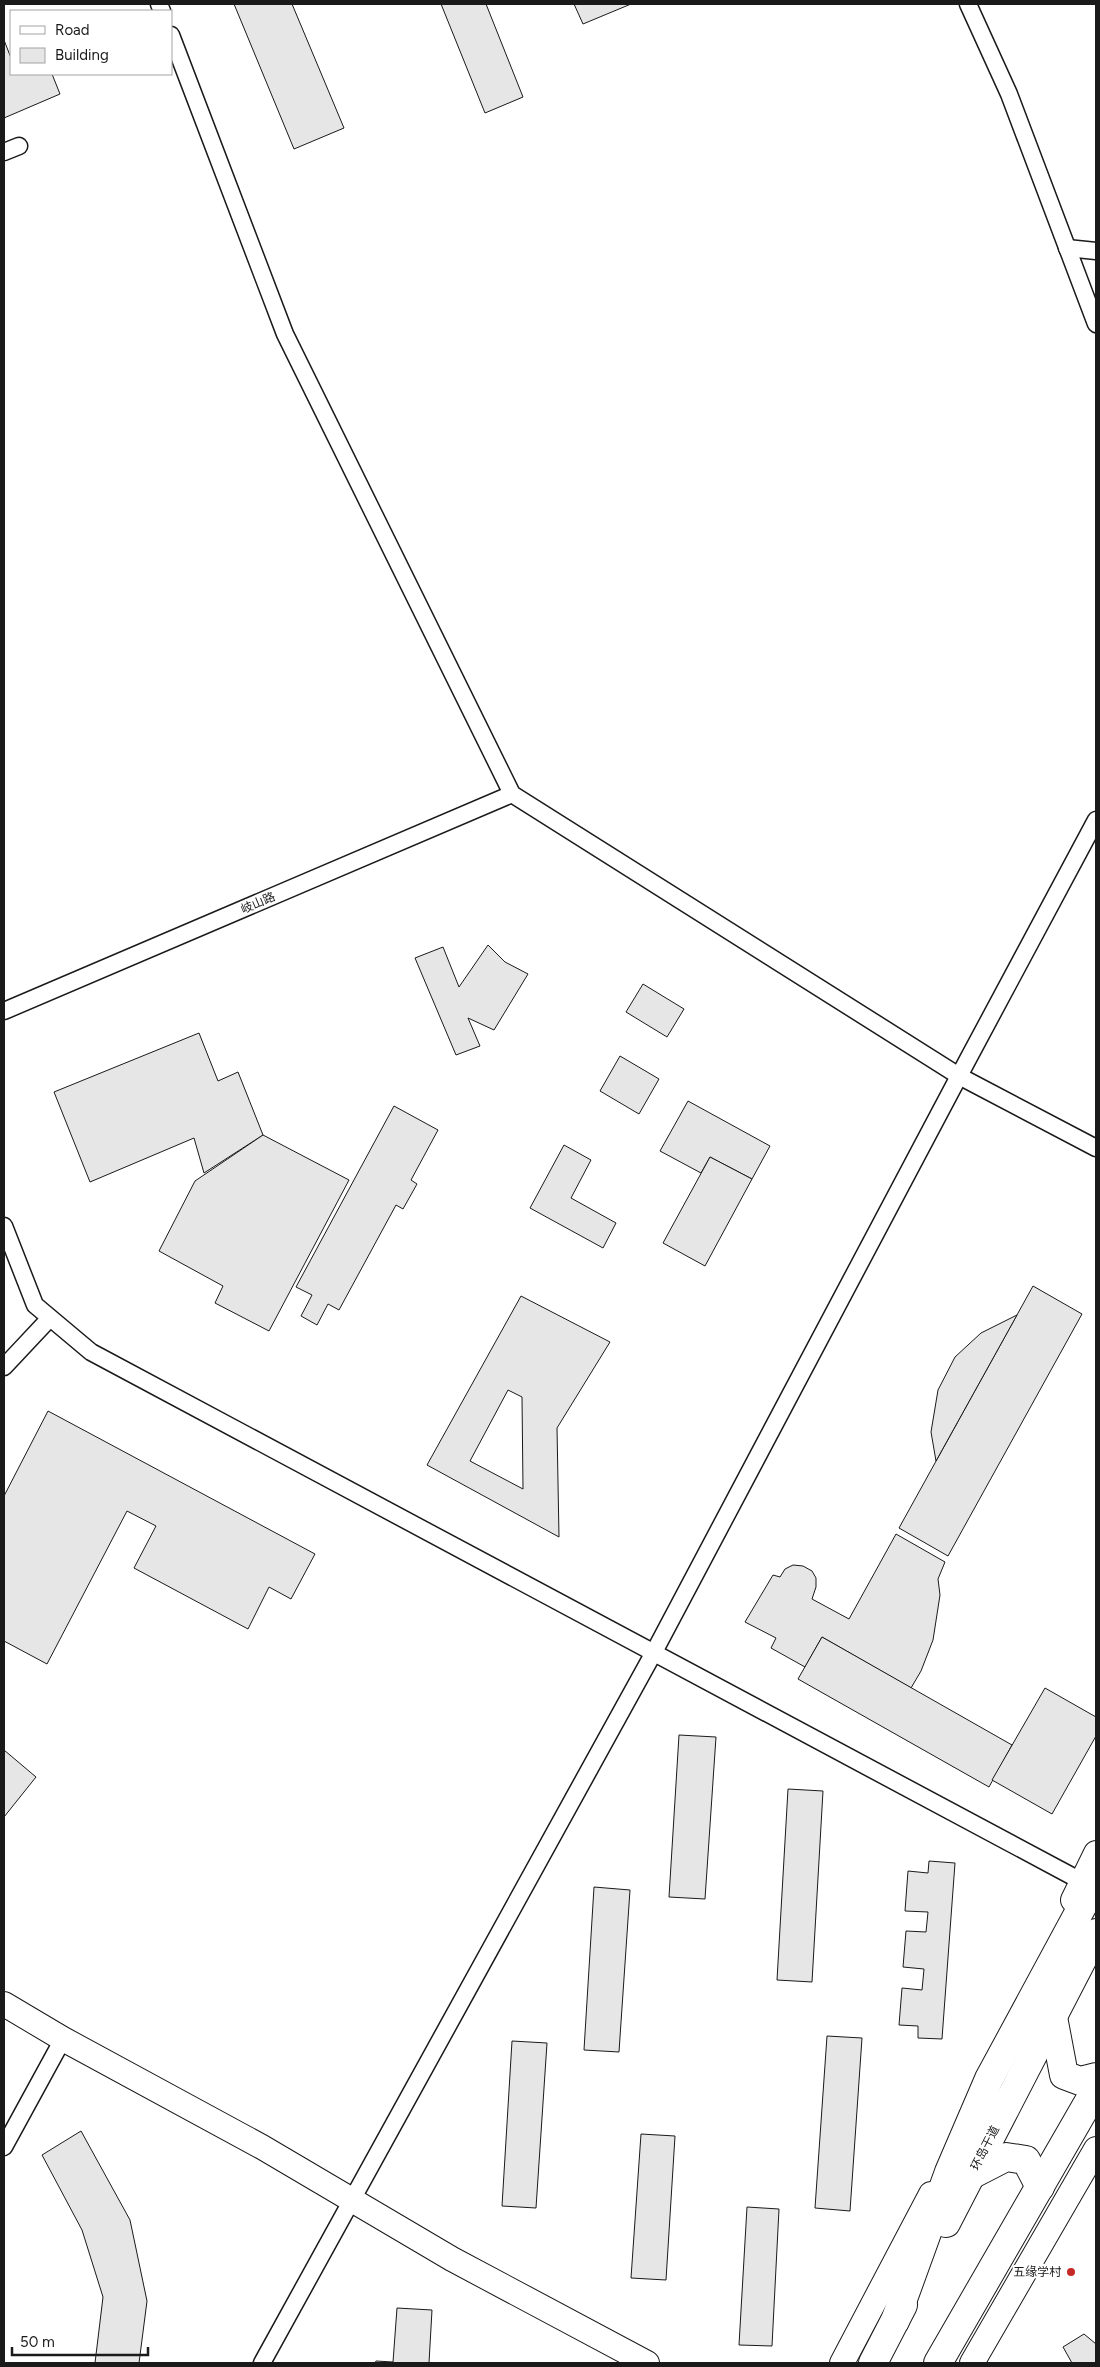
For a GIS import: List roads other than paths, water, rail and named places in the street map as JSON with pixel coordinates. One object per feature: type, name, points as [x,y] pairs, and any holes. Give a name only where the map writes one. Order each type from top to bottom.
[{"type":"highway","points":[[895,2321],[949,2172],[989,2079],[1089,1881]]},
{"type":"highway","name":"环岛干道","points":[[873,2363],[1096,1933]]},
{"type":"highway","points":[[1052,2017],[1064,2075],[1080,2080],[1096,2077]]},
{"type":"highway","points":[[938,2363],[1096,2088]]},
{"type":"highway","points":[[971,2175],[1006,2157],[1026,2160],[1040,2187]]},
{"type":"main road","points":[[1089,1881],[1096,1852]]},
{"type":"main road","points":[[4,2004],[63,2040],[262,2147],[452,2260],[647,2363]]},
{"type":"main road","points":[[842,2363],[989,2079]]},
{"type":"main road","points":[[972,2363],[1096,2149]]},
{"type":"street","points":[[968,4],[1009,94],[1096,324]]},
{"type":"street","points":[[172,38],[285,334],[512,794],[959,1076],[1096,1148]]},
{"type":"street","points":[[1067,248],[1096,251]]},
{"type":"street","name":"岐山路","points":[[4,1011],[512,794]]},
{"type":"street","points":[[262,2363],[653,1654],[1096,820]]},
{"type":"street","points":[[4,1226],[35,1305],[91,1352],[653,1654],[1089,1881]]},
{"type":"street","points":[[4,1367],[50,1318]]},
{"type":"street","points":[[4,2147],[63,2040]]},
{"type":"place","name":"五缘学村","points":[[1071,2272]]}]
